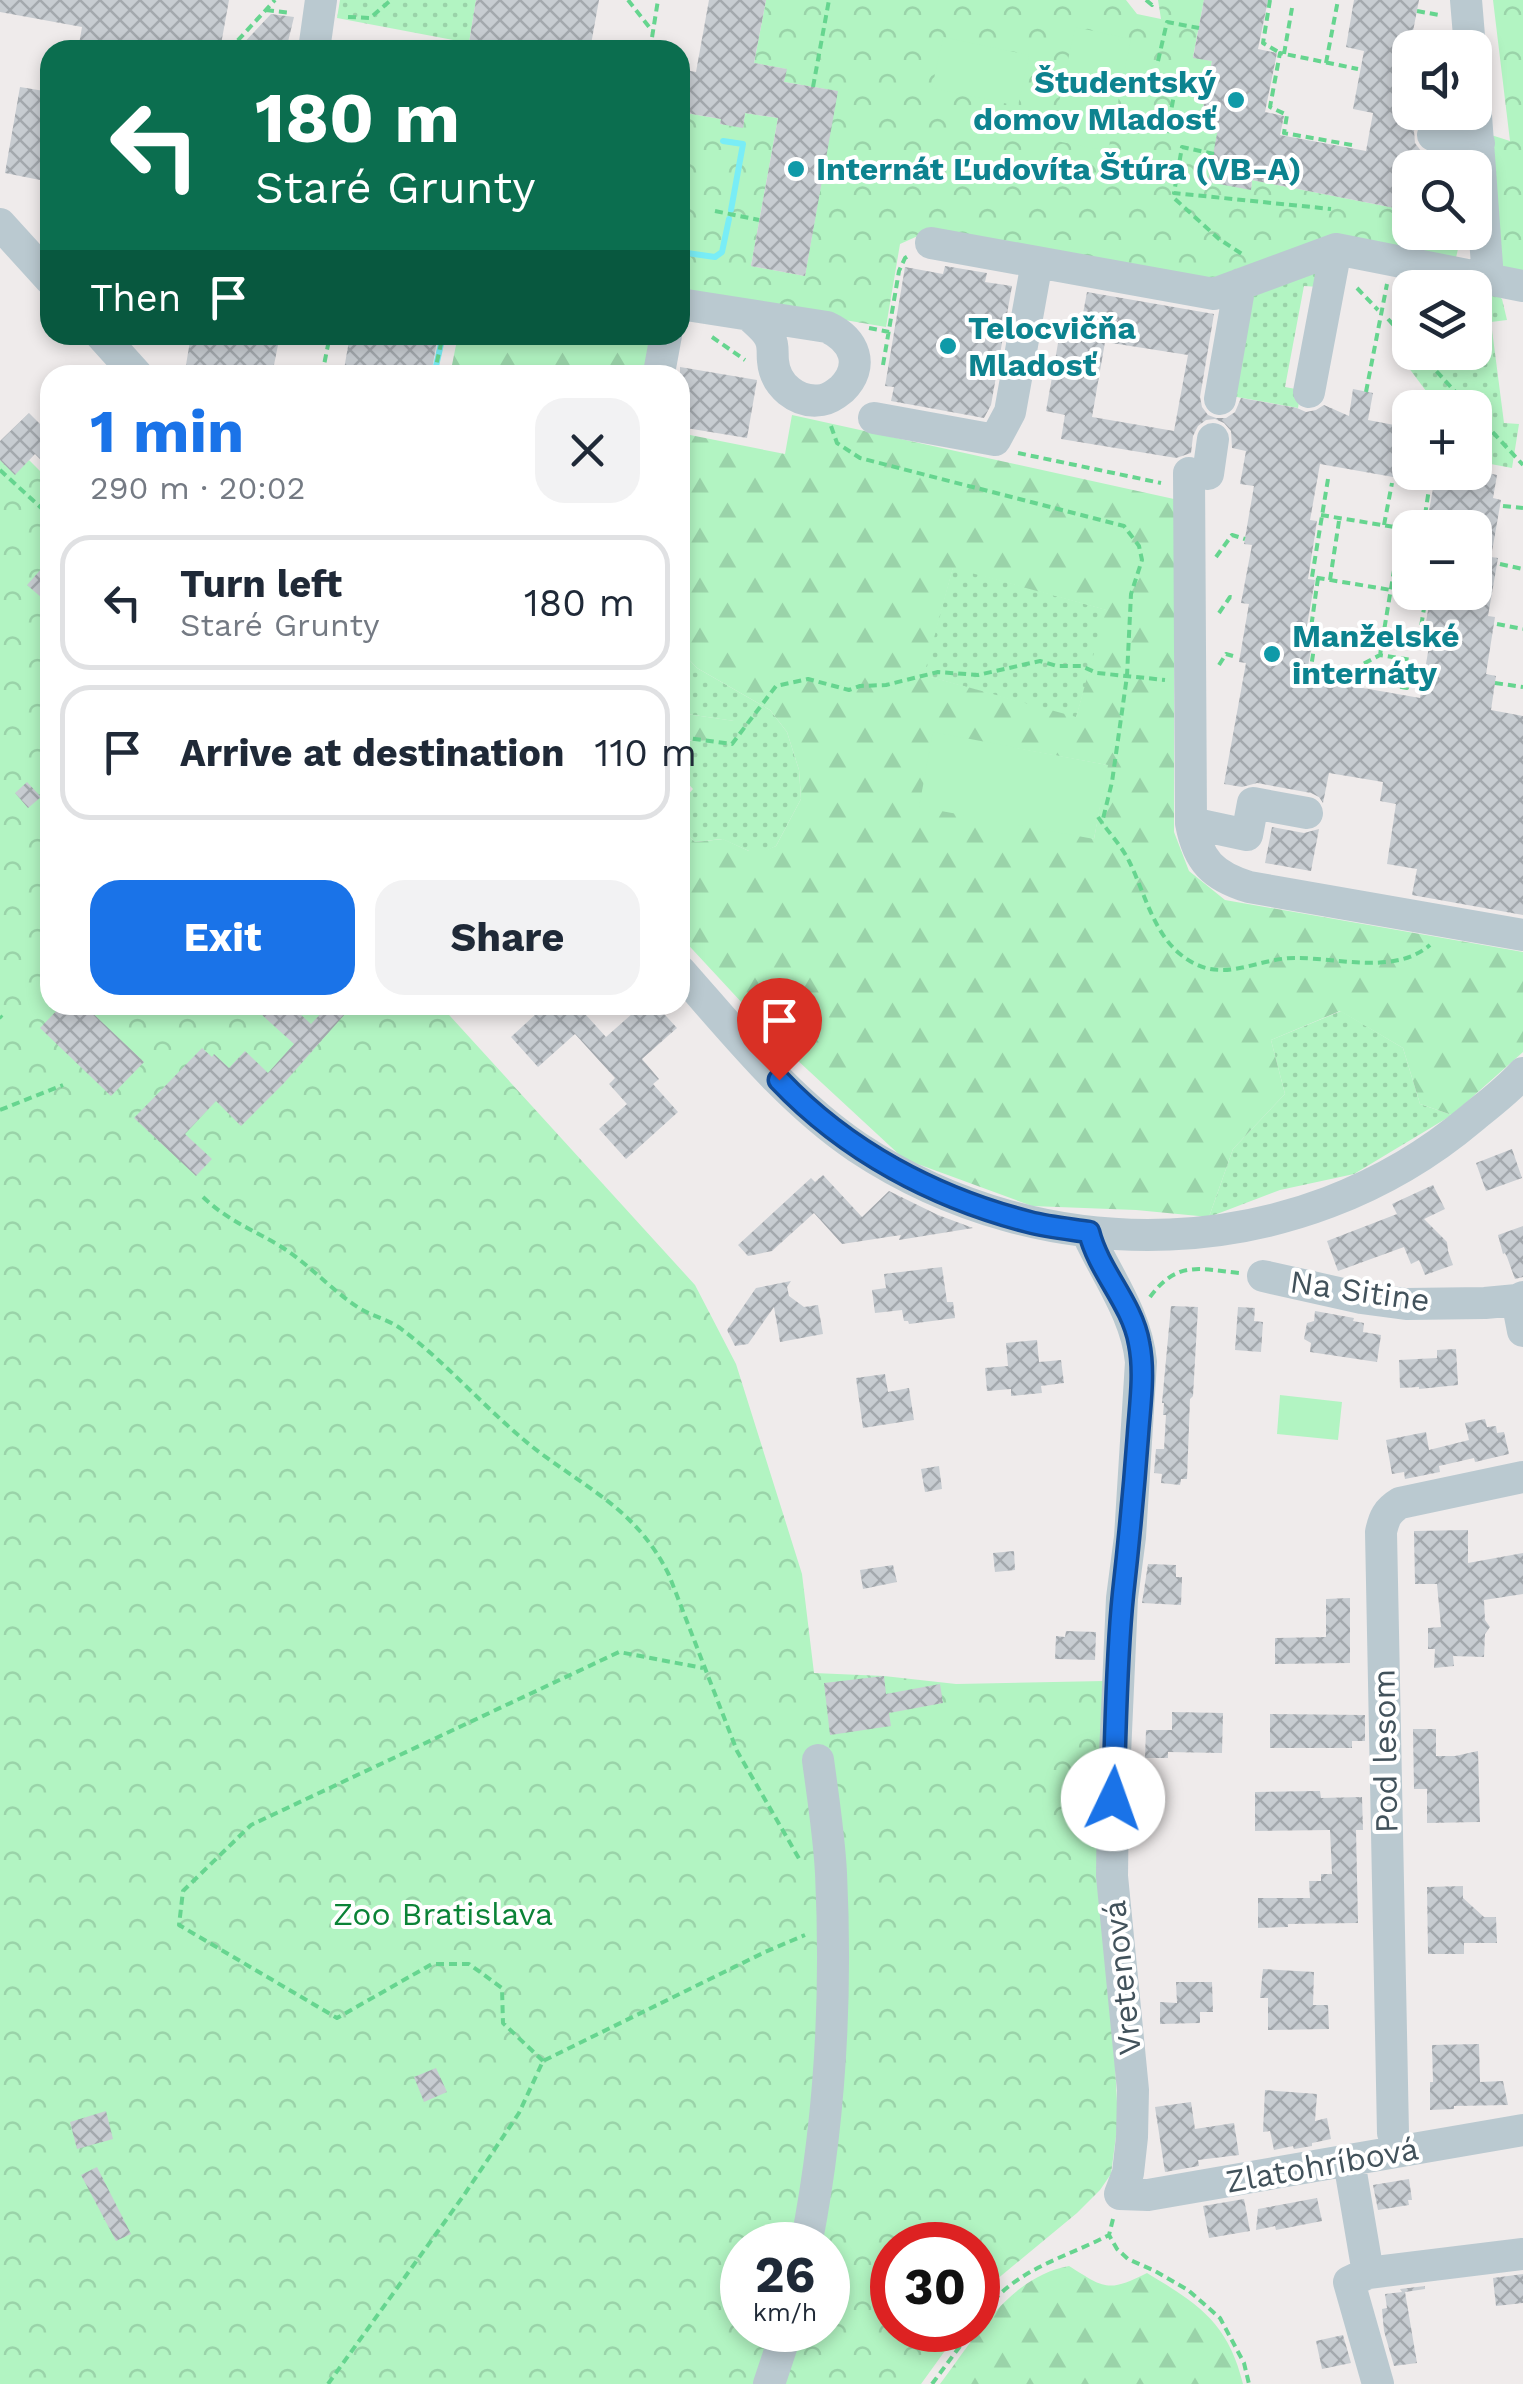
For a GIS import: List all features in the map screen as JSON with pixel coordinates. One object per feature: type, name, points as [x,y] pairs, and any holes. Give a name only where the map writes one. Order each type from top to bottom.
[{"type":"street","points":[[1466,0],[1468,30]]},
{"type":"street","points":[[316,40],[321,11]]},
{"type":"street","points":[[1477,130],[1487,270]]},
{"type":"street","points":[[1433,135],[1478,143]]},
{"type":"street","points":[[0,224],[40,268]]},
{"type":"street","points":[[931,243],[1214,294],[1336,248],[1444,270]]},
{"type":"street","points":[[1310,392],[1336,248]]},
{"type":"street","points":[[874,418],[995,440],[1010,412],[1038,262]]},
{"type":"street","points":[[1492,280],[1523,286]]},
{"type":"street","points":[[1220,399],[1240,284]]},
{"type":"street","points":[[690,306],[749,315],[827,328],[846,338],[852,347],[853,373],[845,386],[822,400],[794,396],[782,386],[774,371],[770,337],[749,315]]},
{"type":"street","points":[[110,345],[128,365]]},
{"type":"street","points":[[1214,439],[1195,478],[1190,682],[1191,824],[1195,845],[1214,871],[1249,887],[1523,935]]},
{"type":"street","points":[[1191,824],[1248,835],[1254,803],[1307,814]]},
{"type":"street","points":[[690,982],[794,1097],[857,1146],[952,1197],[1032,1223],[1089,1232],[1210,1232],[1282,1218],[1340,1200],[1413,1162],[1521,1082]]},
{"type":"street","name":"Vretenová","points":[[1089,1232],[1132,1321],[1141,1362],[1133,1500],[1122,1598],[1112,1838],[1112,1876],[1133,2090],[1128,2172],[1120,2194]]},
{"type":"street","name":"Na Sitine","points":[[1263,1276],[1406,1304],[1486,1304],[1521,1310]]},
{"type":"street","name":"Pod lesom","points":[[1393,2133],[1381,1532],[1384,1518],[1400,1503],[1523,1478]]},
{"type":"street","points":[[810,2222],[827,2094],[832,1926],[831,1869],[818,1760]]},
{"type":"street","name":"Zlatohríbová","points":[[1120,2194],[1148,2195],[1523,2130]]},
{"type":"street","points":[[1349,2162],[1368,2272]]},
{"type":"street","points":[[1378,2384],[1349,2282],[1368,2272],[1523,2254]]},
{"type":"street","points":[[770,2384],[780,2352]]},
{"type":"path","points":[[238,40],[275,0]]},
{"type":"path","points":[[266,10],[321,11],[370,18],[392,0]]},
{"type":"path","points":[[628,0],[653,32]]},
{"type":"path","points":[[652,40],[658,0]]},
{"type":"path","points":[[813,87],[829,0]]},
{"type":"path","points":[[1270,0],[1262,43],[1282,53],[1358,70]]},
{"type":"path","points":[[1326,63],[1338,0]]},
{"type":"path","points":[[1417,11],[1439,15],[1442,0]]},
{"type":"path","points":[[1292,8],[1270,106],[1287,115],[1284,133],[1352,146]]},
{"type":"path","points":[[1158,60],[1167,22],[1198,28]]},
{"type":"path","points":[[1167,133],[1176,84],[1206,90]]},
{"type":"path","points":[[1214,154],[1182,147],[1174,192],[1331,208]]},
{"type":"path","points":[[1175,199],[1219,239],[1272,273]]},
{"type":"path","points":[[715,212],[759,220]]},
{"type":"path","points":[[889,332],[899,271]]},
{"type":"path","points":[[1366,392],[1388,280]]},
{"type":"path","points":[[1388,319],[1392,323]]},
{"type":"path","points":[[704,330],[782,386]]},
{"type":"path","points":[[1435,370],[1454,390]]},
{"type":"path","points":[[822,400],[837,444],[860,458],[1124,526],[1140,546],[1142,560],[1132,594],[1128,676],[1112,782],[1100,820],[1128,857],[1159,926],[1175,951],[1192,964],[1209,969],[1242,969],[1293,958],[1355,964],[1392,960],[1422,951],[1455,923]]},
{"type":"path","points":[[1492,431],[1523,465]]},
{"type":"path","points":[[1014,452],[1195,478]]},
{"type":"path","points":[[0,470],[40,507]]},
{"type":"path","points":[[1328,479],[1312,577],[1391,588]]},
{"type":"path","points":[[1384,525],[1392,484]]},
{"type":"path","points":[[1503,506],[1523,508]]},
{"type":"path","points":[[1321,516],[1394,527],[1399,540],[1380,655]]},
{"type":"path","points":[[1330,580],[1340,518]]},
{"type":"path","points":[[1500,564],[1523,569]]},
{"type":"path","points":[[1318,578],[1310,674],[1358,683],[1362,665],[1380,655],[1412,660],[1407,688],[1373,682]]},
{"type":"path","points":[[1424,610],[1418,646],[1424,647]]},
{"type":"path","points":[[1498,624],[1523,630]]},
{"type":"path","points":[[690,738],[732,744],[776,686],[808,679],[849,690],[938,672],[978,675],[1040,661],[1082,666],[1098,673],[1190,682]]},
{"type":"path","points":[[1495,683],[1523,687]]},
{"type":"path","points":[[0,1110],[62,1084]]},
{"type":"path","points":[[203,1197],[220,1214],[283,1248],[360,1308],[394,1324],[422,1345],[500,1420],[617,1508],[656,1550],[669,1574],[737,1751],[802,1864]]},
{"type":"path","points":[[1156,1288],[1187,1268],[1263,1276]]},
{"type":"path","points":[[543,2061],[503,2023],[502,1988],[469,1964],[432,1964],[337,2018],[178,1925],[183,1891],[251,1825],[619,1652],[703,1668]]},
{"type":"path","points":[[328,2384],[519,2114],[543,2061],[765,1952],[832,1926]]},
{"type":"path","points":[[1000,2294],[1044,2264],[1110,2235],[1117,2250],[1188,2290],[1220,2318],[1244,2364],[1249,2384]]},
{"type":"path","points":[[932,2384],[956,2352]]},
{"type":"green space","points":[[340,0],[476,0],[469,40],[337,18]]},
{"type":"green space","points":[[766,0],[1126,0],[1137,14],[1161,19],[1158,0],[1204,0],[1193,57],[1212,61],[1201,119],[1219,123],[1251,189],[1252,180],[1392,207],[1392,249],[1341,238],[1225,286],[920,235],[900,244],[886,327],[690,294],[690,114],[743,127],[745,113],[778,118],[751,266],[805,276],[837,91],[784,82],[786,69],[754,63]]},
{"type":"green space","points":[[1493,0],[1523,0],[1523,274],[1500,269],[1492,236],[1492,150],[1430,150],[1432,140],[1488,134],[1510,141]]},
{"type":"green space","points":[[1075,27],[1131,39],[1108,151],[1051,140]]},
{"type":"green space","points":[[943,37],[1029,55],[1018,106],[932,88]]},
{"type":"green space","points":[[1398,250],[1458,250],[1455,262]]},
{"type":"green space","points":[[1316,268],[1319,287],[1304,286],[1285,387],[1301,390],[1298,408],[1231,396],[1248,295]]},
{"type":"green space","points":[[1492,290],[1502,299],[1507,320],[1492,322]]},
{"type":"green space","points":[[1492,330],[1504,423],[1519,424],[1512,468],[1492,464],[1492,390],[1425,390],[1410,370],[1492,370]]},
{"type":"green space","points":[[456,345],[648,345],[648,365],[452,365]]},
{"type":"green space","points":[[792,415],[1174,499],[1174,832],[1189,871],[1225,900],[1523,952],[1523,1052],[1452,1115],[1420,1104],[1403,1048],[1340,1011],[1271,1040],[1285,1094],[1233,1149],[1209,1217],[1032,1206],[904,1159],[782,1046],[690,947],[690,837],[695,842],[723,839],[749,851],[764,851],[776,846],[801,799],[799,770],[787,732],[770,710],[690,661],[690,435],[785,454]],"holes":[[[953,568],[1106,610],[1076,717],[924,675]],[[933,733],[1107,765],[1093,839]]]},
{"type":"green space","name":"Zoo Bratislava","points":[[0,460],[15,474],[29,460],[40,471],[40,1015],[449,1015],[695,1285],[736,1364],[802,1574],[814,1673],[956,1684],[1104,1681],[1102,1820],[1118,2121],[1111,2174],[1077,2213],[1000,2277],[1000,2222],[870,2222],[870,2352],[944,2352],[921,2384],[0,2384]]},
{"type":"green space","points":[[953,567],[1107,610],[1076,718],[923,675]]},
{"type":"green space","points":[[690,661],[770,710],[787,732],[799,770],[801,799],[776,846],[764,852],[749,851],[722,839],[695,842],[690,837],[690,741],[734,721],[690,714]]},
{"type":"green space","points":[[690,714],[735,721],[730,733],[690,740]]},
{"type":"green space","points":[[933,732],[1108,765],[1094,839],[919,807]]},
{"type":"green space","points":[[1341,1011],[1403,1048],[1420,1104],[1452,1115],[1354,1174],[1280,1190],[1209,1217],[1233,1149],[1285,1094],[1271,1040]]},
{"type":"green space","points":[[1280,1395],[1342,1402],[1338,1440],[1277,1434]]},
{"type":"green space","points":[[1069,2266],[1106,2285],[1147,2273],[1208,2317],[1229,2345],[1243,2384],[940,2384],[964,2352],[1000,2352],[1000,2307],[1048,2272]]},
{"type":"building","points":[[0,0],[229,0],[222,40],[80,40],[82,27],[0,12]]},
{"type":"building","points":[[476,0],[599,0],[592,40],[469,40]]},
{"type":"building","points":[[709,0],[766,0],[754,63],[787,69],[784,82],[838,91],[805,276],[751,266],[778,118],[745,113],[743,128],[690,114],[690,71],[696,72]]},
{"type":"building","name":"Študentský domov Mladosť","points":[[1204,0],[1268,0],[1258,49],[1277,53],[1265,112],[1284,116],[1280,135],[1366,151],[1373,113],[1353,109],[1364,51],[1346,47],[1354,0],[1419,0],[1413,30],[1392,30],[1392,130],[1414,130],[1415,143],[1420,150],[1392,150],[1392,207],[1252,180],[1251,190],[1208,182],[1219,123],[1201,120],[1212,61],[1193,58]]},
{"type":"building","points":[[271,14],[294,17],[288,40],[246,40]]},
{"type":"building","points":[[20,87],[40,90],[40,180],[5,173]]},
{"type":"building","name":"Telocvičňa Mladosť","points":[[945,266],[987,273],[985,282],[1012,286],[991,405],[984,418],[891,401],[894,387],[885,386],[905,267],[943,274]]},
{"type":"building","name":"Manželské internáty","points":[[1087,292],[1214,314],[1200,397],[1208,415],[1216,418],[1226,418],[1235,412],[1241,398],[1306,412],[1324,405],[1349,416],[1353,389],[1373,393],[1368,420],[1392,425],[1392,477],[1320,464],[1310,520],[1317,521],[1308,579],[1315,580],[1305,637],[1313,638],[1306,678],[1420,698],[1430,641],[1423,640],[1428,610],[1489,610],[1488,616],[1495,617],[1486,674],[1496,676],[1491,710],[1523,716],[1523,915],[1412,895],[1417,869],[1387,864],[1396,804],[1380,801],[1383,782],[1329,773],[1323,803],[1311,793],[1257,783],[1242,787],[1224,784],[1246,663],[1239,662],[1249,604],[1241,603],[1252,545],[1244,544],[1254,486],[1240,484],[1246,451],[1232,448],[1231,431],[1215,419],[1198,426],[1191,453],[1176,458],[1061,439],[1065,415],[1046,411],[1060,332],[1079,335]],"holes":[[[1105,342],[1188,355],[1174,431],[1092,417]]]},
{"type":"building","points":[[189,345],[278,345],[274,365],[186,365]]},
{"type":"building","points":[[348,345],[436,345],[433,365],[345,365]]},
{"type":"building","points":[[690,369],[757,380],[747,438],[690,429]]},
{"type":"building","points":[[29,413],[40,424],[40,459],[35,454],[15,475],[0,460],[0,441]]},
{"type":"building","name":"Manželské internáty","points":[[1492,474],[1497,475],[1493,498],[1501,500],[1492,551],[1492,510],[1429,510],[1433,490],[1492,490]]},
{"type":"building","name":"Manželské internáty","points":[[1492,557],[1498,558],[1492,593]]},
{"type":"building","points":[[40,570],[40,596],[27,585]]},
{"type":"building","points":[[27,782],[40,798],[28,808],[15,793]]},
{"type":"building","points":[[1272,827],[1304,833],[1319,829],[1311,871],[1265,863]]},
{"type":"building","points":[[52,1015],[95,1015],[144,1062],[111,1096],[40,1028]]},
{"type":"building","points":[[262,1015],[301,1015],[311,1024],[320,1015],[344,1015],[241,1126],[216,1101],[185,1134],[212,1159],[196,1176],[134,1118],[202,1048],[229,1068],[245,1051],[268,1073],[294,1044]]},
{"type":"building","points":[[535,1015],[586,1015],[606,1037],[631,1015],[665,1015],[677,1028],[642,1059],[659,1079],[653,1084],[678,1112],[626,1159],[599,1129],[627,1104],[609,1084],[615,1078],[575,1034],[538,1067],[511,1037]]},
{"type":"building","points":[[1512,1149],[1522,1178],[1486,1191],[1476,1163]]},
{"type":"building","points":[[823,1175],[862,1217],[889,1191],[973,1228],[842,1244],[814,1213],[772,1251],[748,1256],[738,1245],[811,1178],[815,1182]]},
{"type":"building","points":[[1433,1185],[1445,1209],[1424,1219],[1447,1242],[1453,1265],[1425,1275],[1419,1260],[1411,1264],[1404,1247],[1338,1271],[1327,1241],[1397,1214],[1392,1204]]},
{"type":"building","points":[[1523,1226],[1523,1277],[1515,1279],[1498,1235]]},
{"type":"building","points":[[942,1267],[947,1302],[953,1302],[955,1318],[909,1324],[904,1321],[902,1310],[875,1313],[872,1290],[886,1288],[884,1274]]},
{"type":"building","points":[[791,1281],[787,1287],[789,1296],[804,1307],[818,1305],[823,1334],[780,1342],[774,1307],[748,1344],[735,1346],[727,1330],[756,1288]]},
{"type":"building","points":[[1171,1306],[1198,1307],[1187,1479],[1181,1479],[1180,1485],[1161,1483],[1162,1474],[1154,1473],[1156,1449],[1164,1449],[1166,1415],[1162,1403]]},
{"type":"building","points":[[1238,1307],[1255,1308],[1254,1321],[1263,1322],[1261,1352],[1235,1350]]},
{"type":"building","points":[[1315,1311],[1354,1318],[1353,1321],[1364,1323],[1363,1332],[1381,1335],[1377,1362],[1310,1352],[1311,1343],[1304,1339],[1307,1323],[1314,1321]]},
{"type":"building","points":[[1037,1340],[1039,1362],[1061,1360],[1064,1383],[1041,1386],[1042,1393],[1011,1396],[1011,1389],[987,1391],[985,1368],[1008,1366],[1006,1343]]},
{"type":"building","points":[[1456,1349],[1458,1385],[1400,1388],[1399,1360],[1437,1358],[1437,1350]]},
{"type":"building","points":[[885,1374],[888,1392],[909,1388],[914,1420],[863,1428],[856,1378]]},
{"type":"building","points":[[1485,1419],[1487,1427],[1496,1426],[1497,1433],[1504,1432],[1509,1454],[1439,1466],[1440,1472],[1405,1479],[1404,1472],[1392,1474],[1386,1440],[1426,1432],[1429,1450],[1469,1440],[1465,1423]]},
{"type":"building","points":[[939,1466],[942,1489],[925,1492],[921,1469]]},
{"type":"building","points":[[1468,1530],[1468,1563],[1523,1553],[1523,1594],[1484,1600],[1485,1620],[1490,1627],[1485,1634],[1484,1657],[1453,1656],[1454,1666],[1434,1668],[1435,1649],[1428,1649],[1428,1628],[1441,1627],[1437,1584],[1415,1584],[1414,1531]]},
{"type":"building","points":[[1014,1551],[1015,1570],[995,1572],[993,1553]]},
{"type":"building","points":[[1148,1564],[1176,1565],[1176,1577],[1182,1577],[1181,1605],[1142,1603]]},
{"type":"building","points":[[893,1565],[897,1582],[863,1589],[860,1570]]},
{"type":"building","points":[[1350,1598],[1350,1663],[1275,1664],[1275,1638],[1326,1637],[1326,1599]]},
{"type":"building","points":[[1066,1631],[1096,1632],[1095,1660],[1055,1659],[1056,1636],[1065,1637]]},
{"type":"building","points":[[884,1676],[886,1694],[940,1684],[943,1703],[889,1713],[891,1726],[830,1735],[824,1683]]},
{"type":"building","points":[[1172,1712],[1223,1713],[1222,1753],[1168,1752],[1168,1758],[1145,1758],[1146,1730],[1172,1730]]},
{"type":"building","points":[[1270,1714],[1365,1715],[1365,1741],[1352,1741],[1352,1748],[1270,1748]]},
{"type":"building","points":[[1413,1729],[1436,1729],[1436,1756],[1478,1751],[1480,1822],[1427,1823],[1427,1789],[1414,1789]]},
{"type":"building","points":[[1320,1791],[1321,1798],[1362,1797],[1363,1830],[1356,1830],[1358,1923],[1258,1928],[1258,1898],[1310,1898],[1309,1881],[1321,1881],[1321,1874],[1332,1874],[1330,1830],[1255,1831],[1255,1792]]},
{"type":"building","points":[[1463,1886],[1463,1898],[1484,1917],[1496,1917],[1497,1943],[1464,1943],[1464,1954],[1428,1954],[1427,1887]]},
{"type":"building","points":[[1263,1969],[1314,1972],[1313,2005],[1328,2005],[1329,2029],[1268,2030],[1268,1998],[1260,1998]]},
{"type":"building","points":[[1176,1982],[1212,1982],[1213,2012],[1200,2012],[1200,2023],[1160,2024],[1160,2002],[1177,2003]]},
{"type":"building","points":[[1479,2044],[1480,2082],[1503,2081],[1508,2105],[1430,2110],[1432,2045]]},
{"type":"building","points":[[436,2068],[447,2092],[424,2102],[414,2077]]},
{"type":"building","points":[[1265,2090],[1317,2094],[1315,2121],[1327,2118],[1331,2139],[1312,2146],[1274,2150],[1270,2131],[1263,2132]]},
{"type":"building","points":[[1191,2102],[1195,2129],[1234,2123],[1239,2155],[1198,2160],[1199,2166],[1165,2172],[1155,2107]]},
{"type":"building","points":[[106,2111],[113,2139],[77,2149],[70,2122]]},
{"type":"building","points":[[97,2167],[131,2234],[116,2241],[81,2175]]},
{"type":"building","points":[[1409,2179],[1409,2205],[1378,2210],[1373,2185]]},
{"type":"building","points":[[1317,2198],[1322,2221],[1256,2230],[1258,2209]]},
{"type":"building","points":[[1244,2199],[1250,2231],[1209,2238],[1203,2206]]},
{"type":"building","points":[[1523,2274],[1523,2303],[1496,2306],[1493,2278]]},
{"type":"building","points":[[1425,2286],[1405,2292],[1417,2363],[1394,2366],[1384,2331],[1385,2294]]},
{"type":"building","points":[[1343,2335],[1351,2363],[1322,2369],[1316,2341]]},
{"type":"waterway","points":[[723,141],[743,144],[731,210]]},
{"type":"waterway","points":[[690,253],[715,257],[722,252],[729,219]]},
{"type":"waterway","points":[[436,365],[441,345]]},
{"type":"place","name":"Študentský domov Mladosť","points":[[1236,100]]},
{"type":"place","name":"Internát Ľudovíta Štúra (VB-A)","points":[[796,169]]},
{"type":"place","name":"Telocvičňa Mladosť","points":[[948,346]]},
{"type":"place","name":"Manželské internáty","points":[[1272,654]]},
{"type":"route","points":[[779,1080],[794,1097],[857,1146],[936,1190],[1032,1223],[1089,1232],[1132,1321],[1141,1362],[1140,1402],[1122,1598],[1113,1799]]}]
